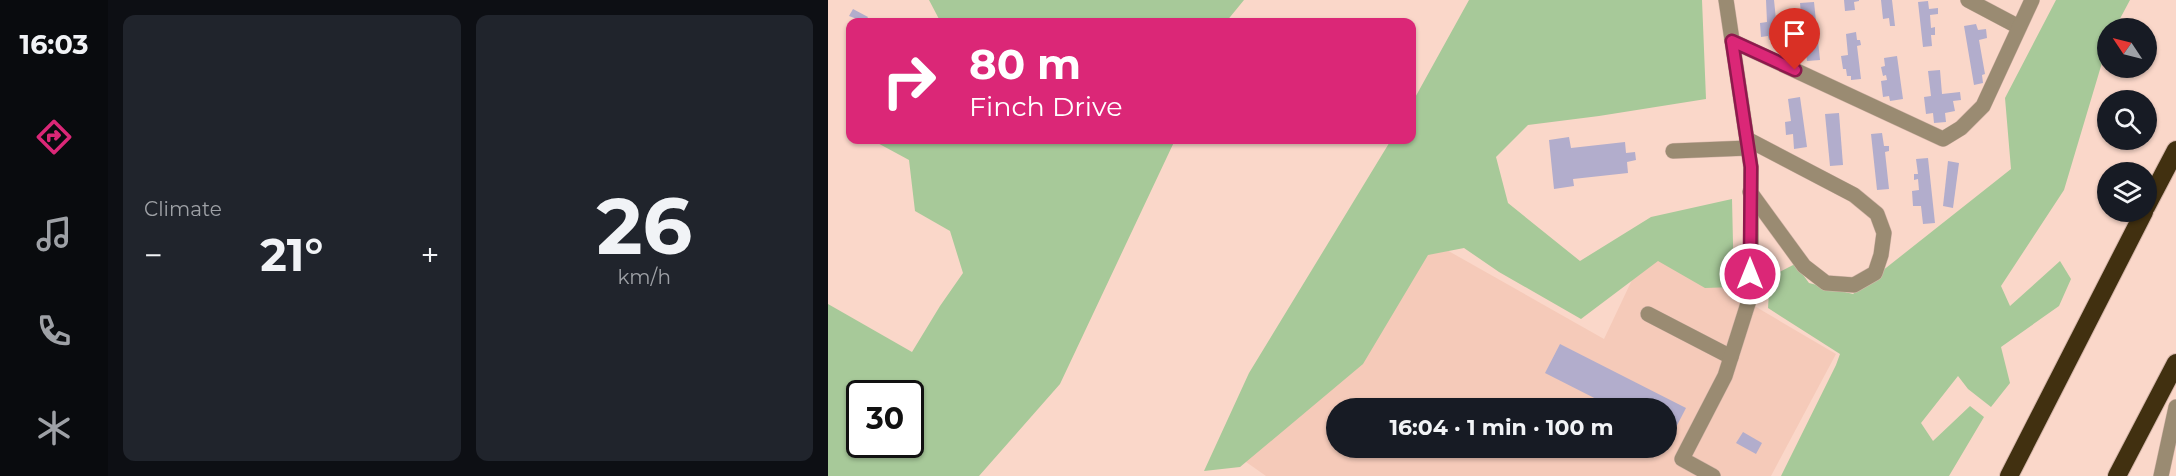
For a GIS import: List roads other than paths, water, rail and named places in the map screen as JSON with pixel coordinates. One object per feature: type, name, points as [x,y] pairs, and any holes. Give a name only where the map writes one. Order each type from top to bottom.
[{"type":"highway","points":[[2157,186],[2176,150]]},
{"type":"highway","points":[[2009,476],[2139,222]]},
{"type":"highway","points":[[2117,476],[2176,363]]},
{"type":"street","points":[[1713,476],[1682,459],[1725,376],[1750,294],[1751,167],[1726,0]]},
{"type":"street","points":[[1968,0],[2019,27]]},
{"type":"street","points":[[1732,41],[1943,140],[1961,128],[1983,106],[2032,0]]},
{"type":"street","points":[[1673,151],[1748,144],[1854,195],[1877,214],[1884,233],[1881,255],[1875,273],[1854,285],[1826,283],[1804,266],[1750,192]]},
{"type":"street","points":[[1648,314],[1731,357]]},
{"type":"street","points":[[2161,476],[2176,407]]}]
